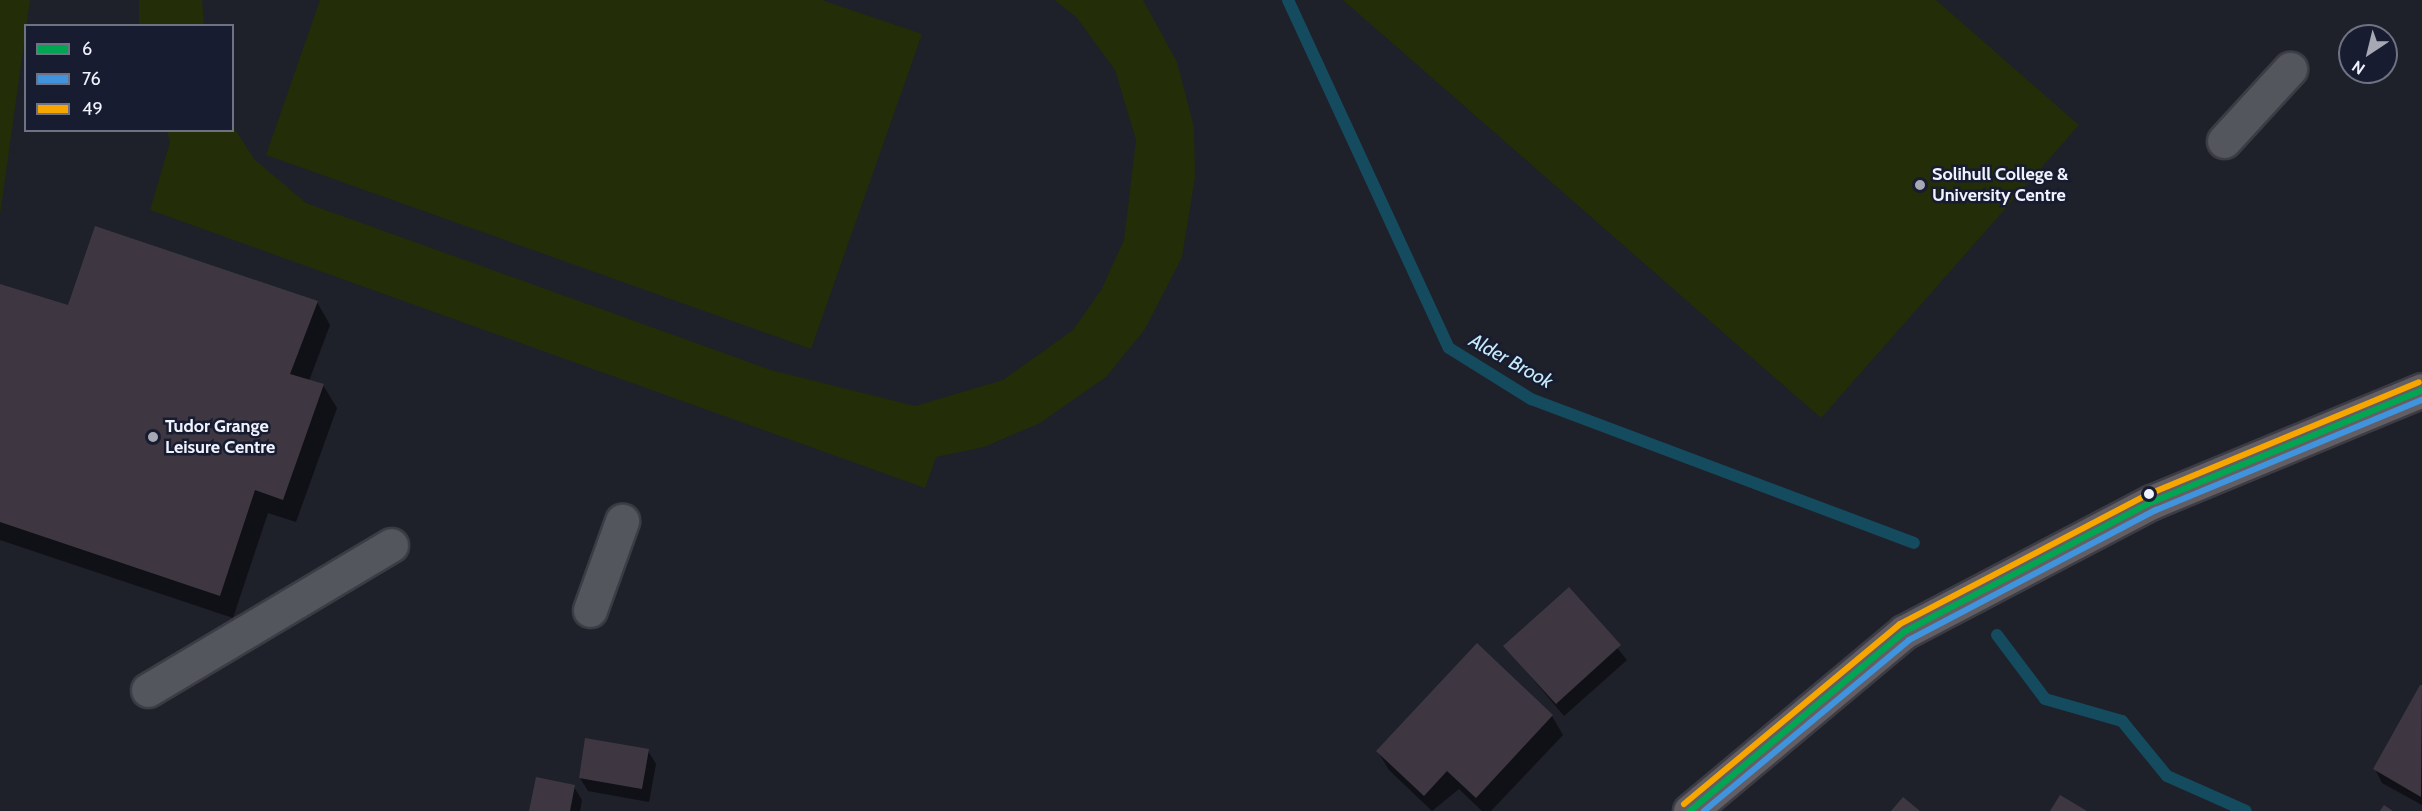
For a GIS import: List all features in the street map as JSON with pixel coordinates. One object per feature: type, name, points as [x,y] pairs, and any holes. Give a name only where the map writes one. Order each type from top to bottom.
[{"type":"main road","points":[[1690,811],[1904,632],[2152,502],[2417,387]]},
{"type":"lane","points":[[2224,141],[2290,69]]},
{"type":"lane","points":[[590,610],[621,521]]},
{"type":"lane","points":[[148,690],[391,545]]},
{"type":"green space","points":[[0,0],[30,0],[27,24],[24,24],[24,43],[0,215]]},
{"type":"green space","points":[[139,0],[202,0],[204,24],[139,24]]},
{"type":"green space","points":[[320,0],[822,0],[922,34],[811,349],[266,155]]},
{"type":"green space","points":[[1055,0],[1143,0],[1177,62],[1194,127],[1195,177],[1182,257],[1145,329],[1106,377],[1040,423],[984,447],[936,457],[925,488],[150,210],[170,142],[167,132],[234,132],[234,128],[254,159],[306,203],[771,370],[915,406],[1003,380],[1073,330],[1101,290],[1124,240],[1136,140],[1115,70],[1077,18]]},
{"type":"green space","points":[[1343,0],[1936,0],[2079,125],[1821,418]]},
{"type":"building","name":"Tudor Grange Leisure Centre","points":[[95,226],[318,301],[290,374],[324,384],[283,500],[255,490],[220,596],[0,522],[0,284],[68,305]]},
{"type":"building","points":[[1569,587],[1621,645],[1556,704],[1503,646]]},
{"type":"building","points":[[1477,643],[1553,715],[1476,798],[1447,771],[1424,796],[1376,751]]},
{"type":"building","points":[[2422,685],[2421,797],[2373,769]]},
{"type":"building","points":[[585,738],[649,749],[642,789],[579,778]]},
{"type":"building","points":[[536,777],[575,785],[570,811],[529,811]]},
{"type":"building","points":[[2060,795],[2087,811],[2050,811]]},
{"type":"building","points":[[1903,797],[1920,811],[1891,811]]},
{"type":"building","points":[[2384,805],[2393,811],[2380,811]]},
{"type":"waterway","name":"Alder Brook","points":[[1288,0],[1449,348],[1531,399],[1914,543]]},
{"type":"waterway","name":"Alder Brook","points":[[1997,635],[2045,699],[2122,721],[2167,776],[2246,811]]},
{"type":"transit line","name":"49","points":[[1684,804],[1900,624],[2149,494],[2419,382]]},
{"type":"transit line","name":"6","points":[[1690,811],[1904,632],[2152,502],[2422,390]]},
{"type":"transit line","name":"76","points":[[1704,811],[1909,640],[2156,510],[2422,400]]},
{"type":"place","name":"Solihull College & University Centre","points":[[1920,185]]},
{"type":"place","name":"Tudor Grange Leisure Centre","points":[[153,437]]}]
